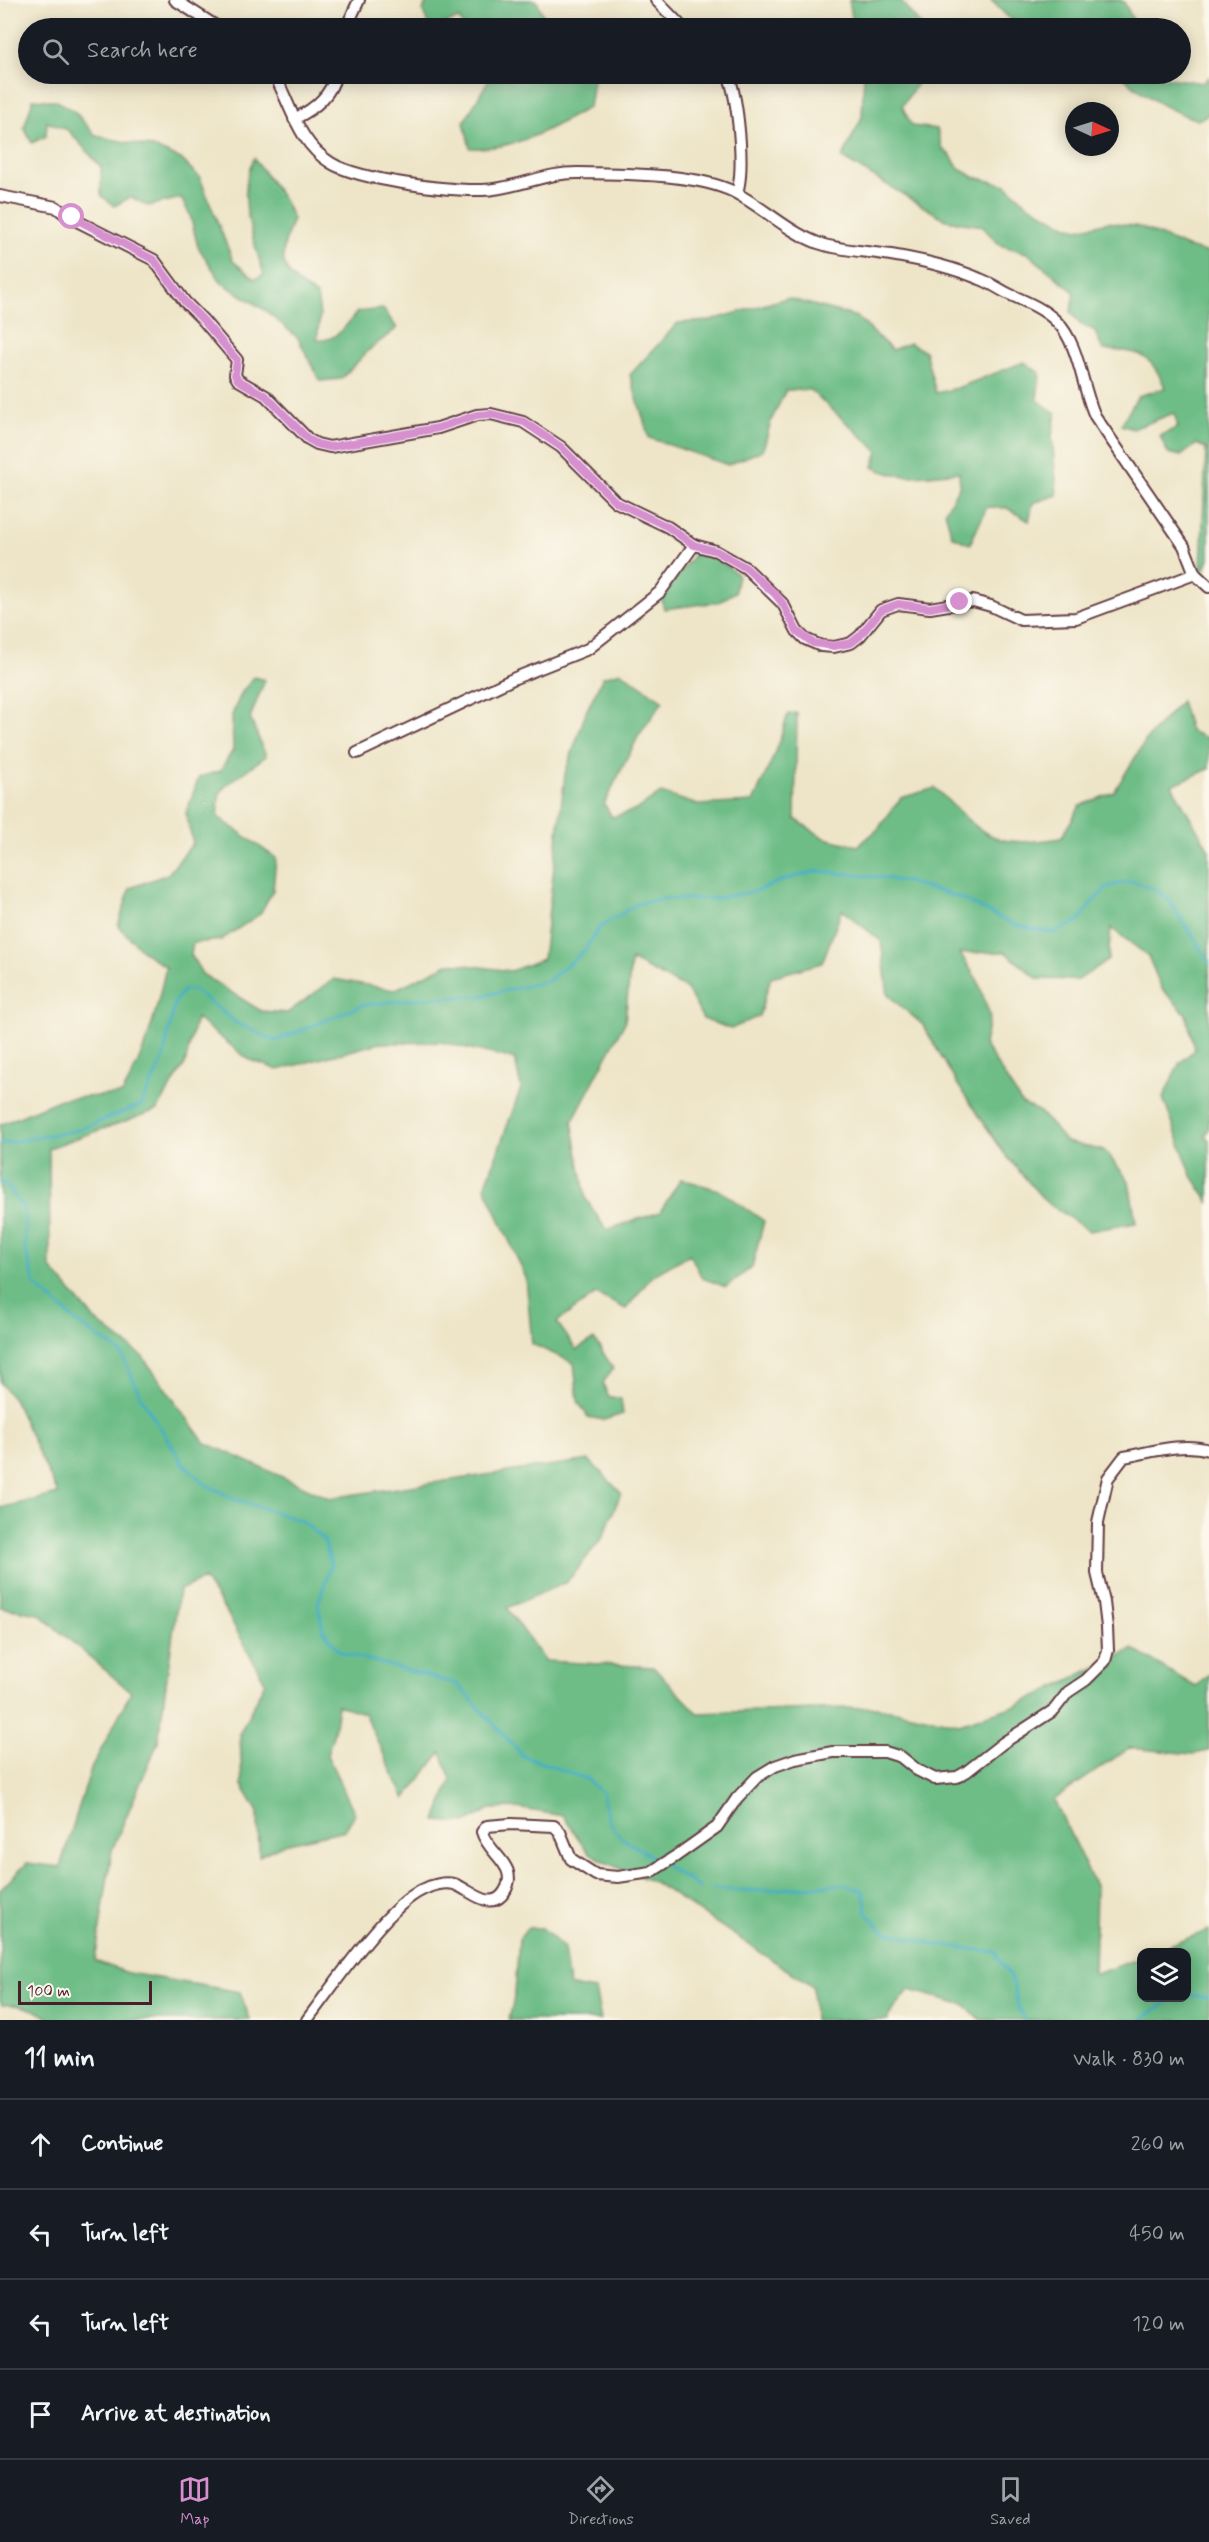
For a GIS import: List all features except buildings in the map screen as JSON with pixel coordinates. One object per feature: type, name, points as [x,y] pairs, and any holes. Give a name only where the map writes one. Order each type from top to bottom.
[{"type":"street","points":[[175,0],[203,18]]},
{"type":"street","points":[[351,18],[359,0]]},
{"type":"street","points":[[656,0],[673,18]]},
{"type":"street","points":[[278,84],[308,143],[331,163],[357,174],[431,187],[491,190],[552,174],[578,173],[700,181],[721,186],[737,194],[817,243],[911,259],[964,272],[1026,302],[1058,323],[1075,352],[1086,396],[1095,416],[1184,546],[1195,574],[1209,587]]},
{"type":"street","points":[[294,119],[311,111],[323,98],[331,84]]},
{"type":"street","points":[[731,84],[741,170],[737,194]]},
{"type":"street","points":[[0,196],[56,207],[69,217],[154,260],[185,302],[237,360],[235,375],[238,380],[266,396],[308,439],[317,444],[330,447],[366,443],[438,428],[477,415],[491,414],[524,422],[561,447],[616,502],[668,527],[694,545],[716,551],[746,568],[783,604],[797,631],[805,639],[821,646],[851,643],[860,636],[881,610],[898,604],[930,608],[973,602],[991,606],[1021,621],[1076,618],[1172,580],[1195,574]]},
{"type":"street","points":[[357,753],[515,678],[588,649],[660,592],[694,545]]},
{"type":"street","points":[[308,2020],[381,1925],[409,1898],[424,1889],[440,1884],[451,1884],[490,1901],[497,1900],[504,1893],[510,1881],[509,1870],[484,1840],[482,1832],[487,1826],[511,1824],[554,1826],[560,1832],[571,1859],[597,1875],[618,1877],[651,1872],[676,1856],[717,1827],[737,1798],[757,1776],[795,1759],[833,1752],[885,1752],[901,1757],[929,1777],[945,1779],[957,1777],[1003,1743],[1054,1710],[1068,1692],[1099,1669],[1105,1661],[1108,1650],[1104,1602],[1097,1573],[1098,1522],[1108,1478],[1124,1457],[1175,1447],[1209,1450]]},
{"type":"green space","points":[[428,0],[536,0],[545,18],[426,18],[423,10]]},
{"type":"green space","points":[[849,0],[900,0],[915,18],[852,18]]},
{"type":"green space","points":[[991,0],[1120,0],[1124,2],[1132,18],[1009,18]]},
{"type":"green space","points":[[1209,77],[1209,114],[1198,120],[1176,112],[1132,84],[1191,84],[1191,81],[1203,83]]},
{"type":"green space","points":[[486,84],[592,84],[589,107],[547,130],[518,142],[487,148],[470,148],[464,122]]},
{"type":"green space","points":[[864,84],[917,84],[902,106],[912,126],[937,129],[942,148],[951,156],[959,169],[974,177],[1006,185],[1028,205],[1067,226],[1078,229],[1109,222],[1140,227],[1187,247],[1209,253],[1209,558],[1206,567],[1201,571],[1206,449],[1197,444],[1181,456],[1168,453],[1160,436],[1178,427],[1174,413],[1133,429],[1121,425],[1138,396],[1165,388],[1154,367],[1148,360],[1134,353],[1103,350],[1094,330],[1080,324],[1071,312],[1074,292],[1027,253],[1000,245],[982,226],[946,220],[842,158],[862,117]]},
{"type":"green space","points":[[33,99],[57,101],[75,112],[96,136],[155,148],[181,159],[200,178],[233,261],[255,279],[264,275],[251,231],[246,201],[246,186],[254,158],[284,200],[293,219],[283,255],[284,264],[295,279],[317,296],[320,315],[317,340],[335,336],[345,328],[357,312],[383,309],[397,328],[369,350],[341,379],[320,381],[298,338],[265,310],[222,283],[198,247],[190,215],[181,198],[148,206],[131,197],[114,206],[101,195],[101,167],[68,130],[47,122],[46,136],[32,143],[24,128]]},
{"type":"green space","points":[[787,298],[857,317],[892,350],[909,343],[925,351],[936,393],[957,388],[1024,362],[1040,373],[1037,400],[1056,413],[1052,436],[1057,495],[1033,503],[1029,521],[1007,508],[987,507],[970,544],[952,536],[945,511],[960,485],[959,472],[905,476],[884,472],[873,467],[878,451],[810,390],[786,390],[771,421],[763,450],[728,465],[649,438],[630,375],[678,323],[709,321]]},
{"type":"green space","points":[[696,552],[716,557],[738,575],[735,592],[719,602],[664,609],[661,598]]},
{"type":"green space","points":[[621,672],[663,701],[639,735],[604,804],[612,817],[636,810],[661,793],[698,805],[753,802],[777,749],[788,714],[797,713],[795,819],[824,838],[858,846],[878,829],[901,798],[935,788],[970,822],[994,837],[1019,842],[1061,838],[1080,806],[1114,792],[1146,740],[1181,701],[1190,731],[1209,739],[1209,769],[1172,785],[1209,850],[1209,1129],[1205,1135],[1209,1140],[1209,1202],[1192,1176],[1163,1098],[1179,1064],[1195,1049],[1186,1014],[1162,989],[1148,956],[1111,928],[1108,960],[1078,980],[1038,979],[1005,952],[960,953],[978,981],[990,1016],[984,1044],[1022,1104],[1039,1111],[1066,1142],[1105,1151],[1129,1181],[1136,1223],[1089,1231],[1046,1202],[1004,1153],[956,1082],[923,1025],[888,995],[881,941],[842,910],[822,963],[771,977],[759,1016],[731,1029],[703,1019],[687,989],[631,960],[625,1022],[572,1122],[586,1199],[606,1230],[660,1212],[681,1179],[719,1190],[764,1221],[752,1267],[726,1287],[702,1278],[690,1254],[652,1276],[626,1309],[596,1294],[557,1322],[576,1350],[594,1339],[613,1368],[603,1383],[608,1396],[621,1399],[623,1414],[604,1420],[588,1417],[578,1401],[574,1363],[532,1344],[526,1278],[485,1187],[521,1088],[515,1059],[441,1042],[380,1043],[278,1070],[248,1059],[196,1018],[185,1064],[157,1110],[49,1148],[50,1267],[95,1320],[143,1357],[204,1442],[329,1498],[589,1460],[621,1493],[603,1537],[567,1582],[507,1608],[545,1661],[653,1667],[698,1713],[876,1707],[959,1724],[1018,1705],[1133,1649],[1196,1687],[1209,1674],[1209,1751],[1194,1754],[1129,1748],[1054,1800],[1096,1888],[1094,1975],[1137,1959],[1137,2002],[1191,2002],[1191,1948],[1162,1948],[1209,1930],[1209,2020],[982,2020],[962,2004],[909,1990],[888,2020],[814,2020],[813,1987],[656,1883],[607,1863],[588,1852],[563,1816],[517,1808],[490,1809],[466,1823],[436,1821],[451,1779],[441,1752],[405,1799],[364,1713],[338,1705],[334,1732],[327,1755],[355,1814],[345,1830],[284,1844],[259,1856],[258,1812],[242,1785],[240,1733],[265,1682],[227,1613],[204,1579],[179,1590],[158,1742],[112,1850],[95,1961],[128,1973],[240,1992],[250,2020],[51,2020],[34,2010],[22,2006],[2,2005],[0,2001],[0,1890],[27,1863],[60,1867],[91,1769],[131,1692],[39,1614],[0,1607],[0,1508],[58,1494],[15,1402],[0,1382],[0,1125],[61,1099],[122,1094],[138,1063],[149,1032],[166,967],[145,953],[118,926],[130,888],[168,874],[193,843],[186,813],[199,777],[220,771],[233,750],[232,715],[242,692],[254,677],[265,680],[250,718],[266,756],[226,785],[219,795],[218,817],[276,858],[273,890],[260,914],[221,940],[193,943],[191,955],[202,974],[261,1011],[287,1013],[334,979],[394,990],[450,963],[511,971],[543,959],[565,774],[586,712],[603,677]]},
{"type":"green space","points":[[528,1928],[542,1928],[564,1948],[569,1986],[595,1990],[601,2020],[509,2020],[515,1993],[519,1939]]},
{"type":"waterway","points":[[0,1144],[78,1130],[141,1105],[163,1060],[175,1001],[184,990],[194,990],[238,1024],[275,1041],[363,1005],[425,998],[482,996],[548,981],[584,951],[600,927],[637,904],[660,899],[713,899],[756,891],[783,880],[817,871],[886,878],[910,883],[958,897],[1015,925],[1053,933],[1080,920],[1107,887],[1131,881],[1157,890],[1169,900],[1209,962]]},
{"type":"waterway","points":[[0,1181],[10,1189],[25,1211],[25,1248],[35,1285],[79,1324],[121,1353],[142,1399],[182,1462],[205,1484],[234,1499],[302,1521],[324,1540],[331,1565],[318,1604],[323,1630],[340,1652],[457,1684],[523,1756],[587,1779],[602,1793],[608,1819],[619,1836],[660,1862]]},
{"type":"waterway","points":[[665,1865],[700,1888]]},
{"type":"waterway","points":[[713,1889],[756,1891],[844,1884],[863,1891],[867,1913],[883,1931],[933,1944],[995,1952],[1013,1982],[1019,2011],[1025,2020]]},
{"type":"waterway","points":[[1191,1995],[1209,1997]]},
{"type":"waterway","points":[[1140,2020],[1168,2002]]},
{"type":"route","points":[[72,217],[147,255],[161,266],[175,290],[237,360],[235,375],[238,380],[266,396],[308,439],[317,444],[330,447],[358,444],[438,428],[477,415],[491,414],[524,422],[561,447],[616,502],[668,527],[694,545],[716,551],[746,568],[775,594],[797,631],[805,639],[821,646],[844,646],[851,643],[860,636],[881,610],[898,604],[930,608],[960,602]]}]
